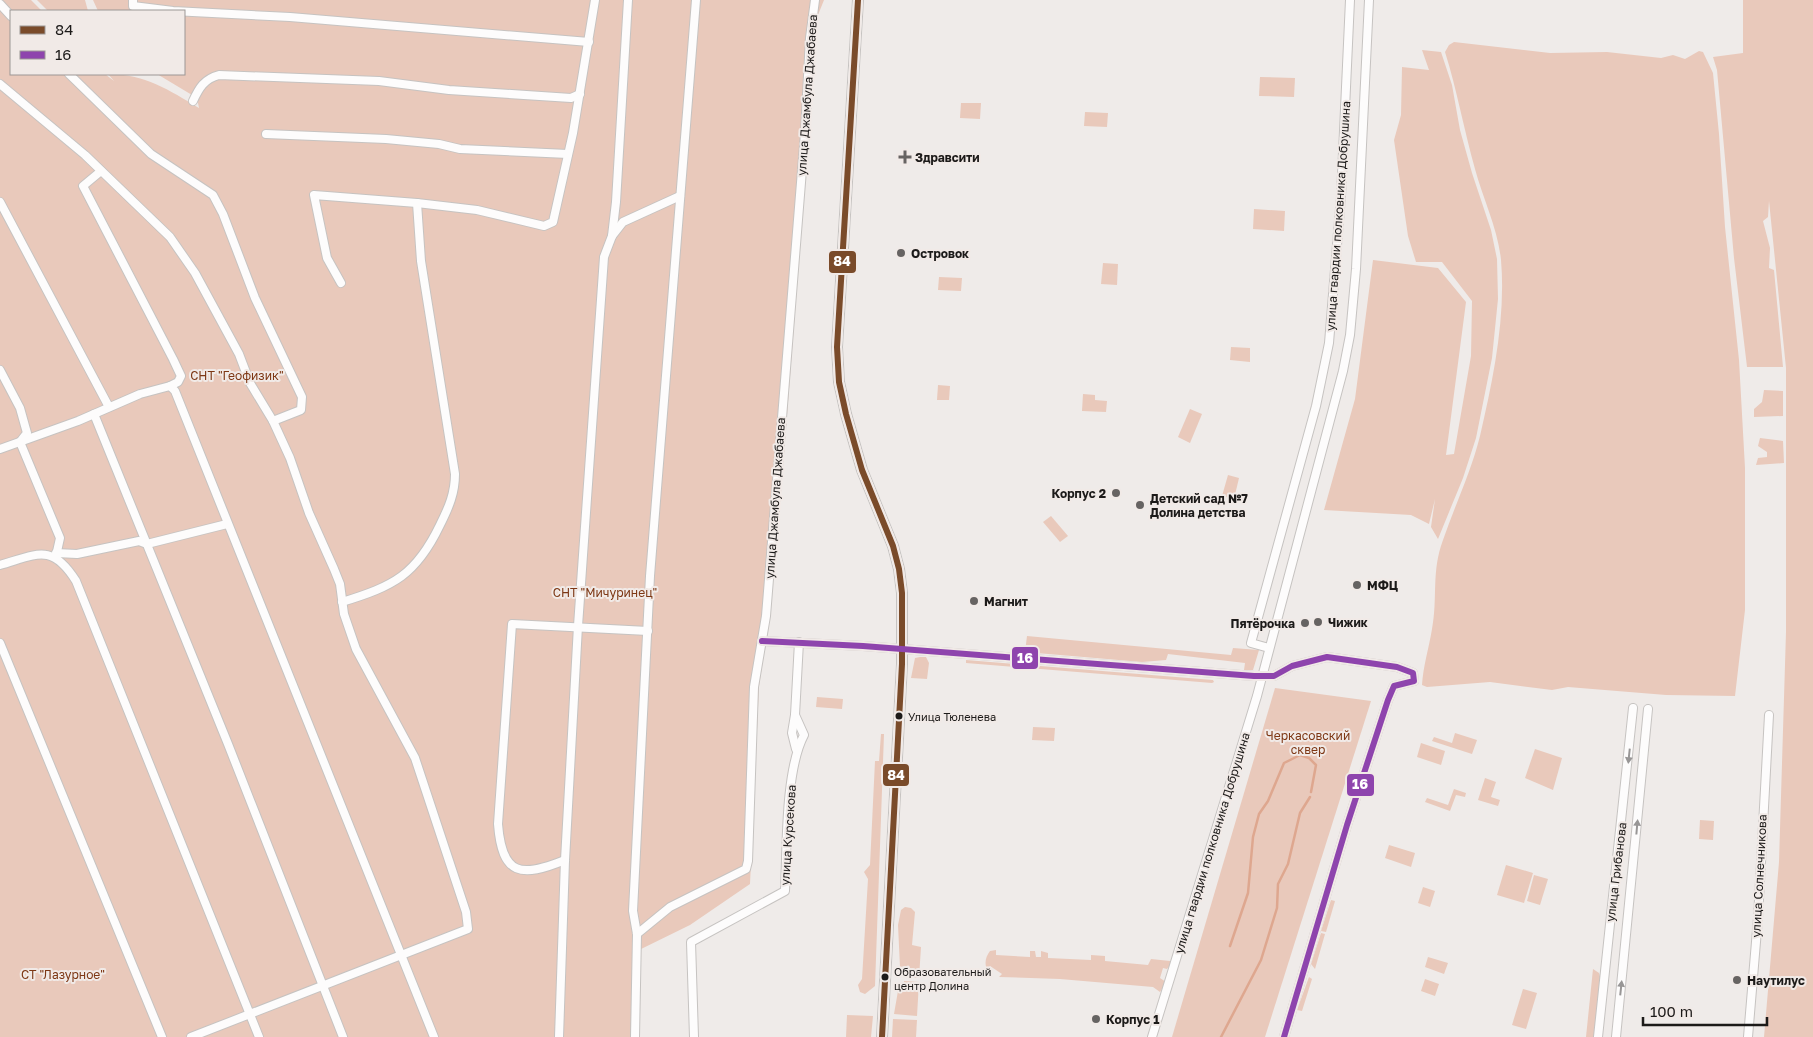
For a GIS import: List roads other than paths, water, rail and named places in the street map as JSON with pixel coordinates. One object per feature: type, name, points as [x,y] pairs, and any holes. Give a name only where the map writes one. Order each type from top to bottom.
[{"type":"street","points":[[133,0],[133,6],[164,10]]},
{"type":"street","points":[[341,283],[327,258],[314,195],[417,203],[476,210],[544,226],[553,222],[580,94],[595,0]]},
{"type":"street","points":[[559,1037],[565,860],[578,626],[604,257],[612,236],[616,202],[628,0]]},
{"type":"street","points":[[635,1037],[636,934],[633,911],[648,631],[696,0]]},
{"type":"street","name":"улица Джамбула Джабаева","points":[[636,934],[670,907],[746,869],[750,833],[754,687],[768,589],[805,132],[810,38],[815,0]]},
{"type":"street","points":[[858,0],[837,347],[839,382],[862,470],[884,521],[899,569],[901,649],[882,1037]]},
{"type":"street","name":"улица гвардии полковника Добрушина","points":[[1269,648],[1251,644],[1316,406],[1332,316],[1348,73],[1350,0]]},
{"type":"street","name":"улица гвардии полковника Добрушина","points":[[1152,1037],[1262,676],[1333,410],[1350,335],[1356,269],[1369,0]]},
{"type":"street","points":[[0,4],[10,15]]},
{"type":"street","points":[[185,12],[290,17],[589,42]]},
{"type":"street","points":[[70,75],[151,154],[213,195],[223,214],[255,298],[302,397],[301,410],[273,421]]},
{"type":"street","points":[[193,101],[200,87],[211,77],[219,76],[378,81],[449,90],[571,98],[580,94]]},
{"type":"street","points":[[0,84],[102,171],[170,237],[196,273],[239,354],[250,383],[273,421],[290,458],[309,513],[340,584],[342,602],[356,649],[414,758],[466,912],[468,929],[191,1037]]},
{"type":"street","points":[[266,134],[386,139],[439,144],[460,149],[568,154]]},
{"type":"street","points":[[0,449],[94,414],[140,394],[170,386],[178,382],[181,376],[83,186],[102,171]]},
{"type":"street","points":[[612,236],[623,222],[680,196]]},
{"type":"street","points":[[0,202],[110,407]]},
{"type":"street","points":[[342,602],[379,591],[409,572],[429,548],[453,500],[455,474],[421,261],[417,203]]},
{"type":"street","points":[[0,370],[20,408],[27,433],[20,442]]},
{"type":"street","points":[[170,386],[175,391],[434,1037]]},
{"type":"street","points":[[94,414],[344,1037]]},
{"type":"street","points":[[20,442],[60,538],[56,555]]},
{"type":"street","points":[[0,565],[44,555],[77,554],[139,541],[147,544],[227,524]]},
{"type":"street","points":[[56,555],[66,565],[76,581],[175,832],[259,1037]]},
{"type":"street","points":[[565,860],[552,866],[522,871],[509,864],[500,848],[498,815],[512,624],[648,631]]},
{"type":"street","points":[[762,641],[901,649],[1262,676],[1274,676],[1292,666],[1327,657],[1397,667],[1413,673],[1414,681],[1394,686],[1388,700],[1347,826],[1284,1037]]},
{"type":"street","name":"улица Курсекова","points":[[694,1037],[691,942],[785,891],[792,769],[796,748],[804,734],[795,715],[799,642]]},
{"type":"street","points":[[0,643],[162,1037]]},
{"type":"street","name":"улица Грибанова","points":[[1598,1037],[1634,708]]},
{"type":"street","name":"улица Грибанова","points":[[1616,1037],[1648,709]]},
{"type":"street","name":"улица Солнечникова","points":[[1748,1037],[1758,918],[1769,715]]},
{"type":"waterway","points":[[1230,946],[1248,893],[1253,837],[1259,814],[1268,801],[1284,763],[1300,755],[1309,758],[1316,765],[1311,792]]},
{"type":"waterway","points":[[1221,1037],[1261,960],[1277,908],[1278,884],[1288,864],[1300,813],[1310,797]]},
{"type":"place","name":"Здравсити","points":[[905,157]]},
{"type":"place","name":"Островок","points":[[901,253]]},
{"type":"place","name":"Корпус 2","points":[[1116,493]]},
{"type":"place","name":"Детский сад №7 Долина детства","points":[[1140,505]]},
{"type":"place","name":"МФЦ","points":[[1357,585]]},
{"type":"place","name":"Магнит","points":[[974,601]]},
{"type":"place","name":"Чижик","points":[[1318,622]]},
{"type":"place","name":"Пятёрочка","points":[[1305,623]]},
{"type":"place","name":"Улица Тюленева","points":[[899,716]]},
{"type":"place","name":"Образовательный центр Долина","points":[[885,977]]},
{"type":"place","name":"Наутилус","points":[[1737,980]]},
{"type":"place","name":"Корпус 1","points":[[1096,1019]]},
{"type":"park label","name":"СНТ \"Геофизик\"","points":[[237,375]]},
{"type":"park label","name":"СНТ \"Мичуринец\"","points":[[605,592]]},
{"type":"park label","name":"Черкасовский сквер","points":[[1308,742]]},
{"type":"park label","name":"СТ \"Лазурное\"","points":[[63,974]]}]
